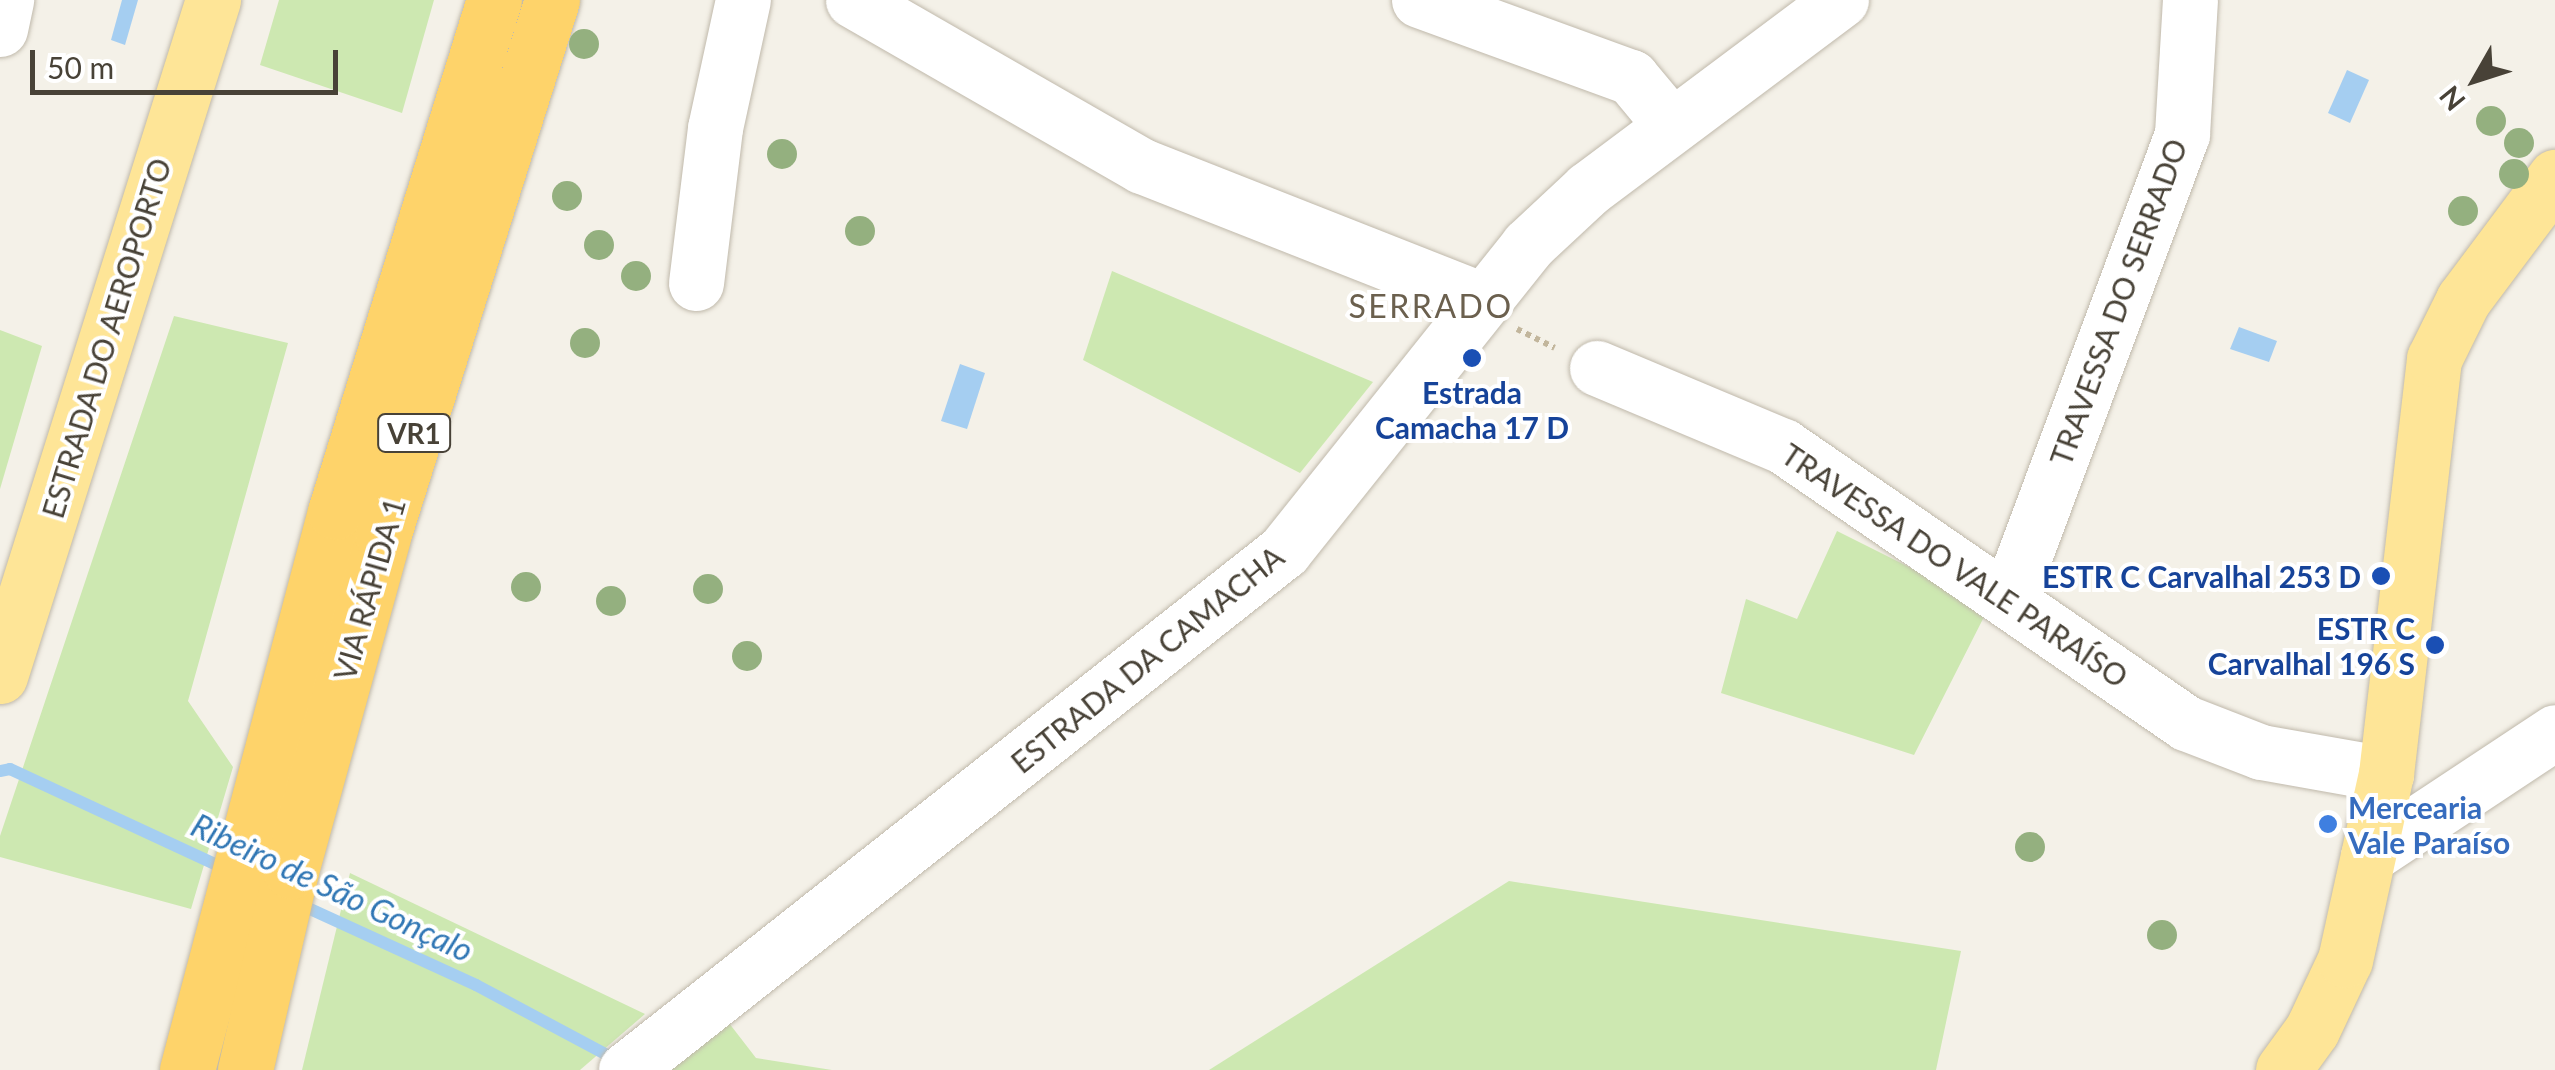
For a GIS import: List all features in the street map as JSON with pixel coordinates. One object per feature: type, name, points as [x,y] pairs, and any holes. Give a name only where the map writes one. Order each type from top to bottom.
[{"type":"highway","name":"VIA RÁPIDA 1","points":[[192,1048],[248,827],[336,512],[494,0]]},
{"type":"highway","name":"VIA RÁPIDA 1","points":[[248,1059],[292,871],[383,536],[552,0]]},
{"type":"main road","name":"ESTRADA DO AEROPORTO","points":[[0,676],[213,0]]},
{"type":"main road","points":[[2283,1070],[2312,1030],[2345,960],[2386,774],[2434,358],[2463,300],[2555,177]]},
{"type":"street","points":[[0,29],[6,0]]},
{"type":"street","points":[[696,282],[715,128],[744,0]]},
{"type":"street","points":[[853,0],[1142,166],[1476,304]]},
{"type":"street","points":[[1420,0],[1631,77],[1670,125]]},
{"type":"street","name":"ESTRADA DA CAMACHA","points":[[641,1058],[1284,551],[1476,304],[1588,189],[1841,0]]},
{"type":"street","name":"TRAVESSA DO SERRADO","points":[[2010,597],[2182,134],[2190,0]]},
{"type":"street","name":"TRAVESSA DO VALE PARAÍSO","points":[[1597,368],[1783,446],[2010,597],[2186,723],[2261,752],[2386,774]]},
{"type":"street","points":[[2368,856],[2555,732]]},
{"type":"path","points":[[1476,304],[1597,368]]},
{"type":"green space","points":[[279,0],[434,0],[402,113],[260,65]]},
{"type":"green space","points":[[1112,271],[1373,382],[1300,473],[1083,360]]},
{"type":"green space","points":[[174,316],[288,343],[188,701],[233,767],[191,909],[0,857],[0,836]]},
{"type":"green space","points":[[0,330],[42,346],[0,489]]},
{"type":"green space","points":[[1837,531],[1989,607],[1914,755],[1721,693],[1746,599],[1797,619]]},
{"type":"green space","points":[[350,873],[645,1014],[580,1070],[302,1070]]},
{"type":"green space","points":[[1509,881],[1961,951],[1936,1070],[1209,1070]]},
{"type":"green space","points":[[722,1014],[756,1058],[832,1070],[659,1070]]},
{"type":"water","points":[[122,0],[138,0],[125,45],[111,40]]},
{"type":"water","points":[[2347,70],[2369,80],[2350,123],[2328,113]]},
{"type":"water","points":[[2239,327],[2277,341],[2269,362],[2230,349]]},
{"type":"water","points":[[960,364],[985,373],[967,429],[941,421]]},
{"type":"waterway","name":"Ribeiro de São Gonçalo","points":[[0,771],[10,769],[225,869]]},
{"type":"waterway","name":"Ribeiro de São Gonçalo","points":[[297,903],[476,985],[620,1062]]},
{"type":"place","name":"Estrada Camacha 17 D","points":[[1472,358]]},
{"type":"place","name":"ESTR C Carvalhal 253 D","points":[[2381,576]]},
{"type":"place","name":"ESTR C Carvalhal 196 S","points":[[2435,645]]},
{"type":"place","name":"Mercearia Vale Paraíso","points":[[2328,824]]},
{"type":"district","name":"SERRADO","points":[[1431,306]]}]
